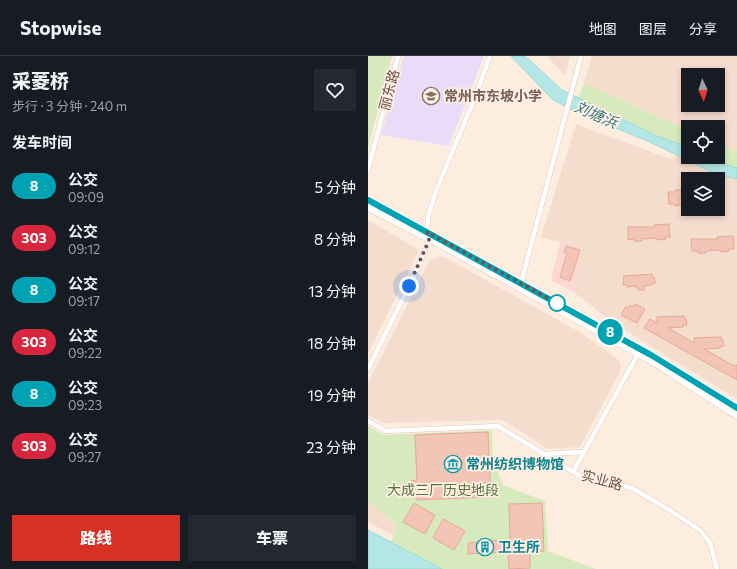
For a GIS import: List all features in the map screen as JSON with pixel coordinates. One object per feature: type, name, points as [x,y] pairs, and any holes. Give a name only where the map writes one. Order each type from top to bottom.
[{"type":"main road","points":[[368,200],[651,355],[737,408]]},
{"type":"main road","points":[[368,208],[638,354],[737,416]]},
{"type":"street","name":"丽东路","points":[[368,170],[398,56]]},
{"type":"street","points":[[368,369],[416,272],[429,240],[427,232],[428,216],[436,191],[476,95],[490,56]]},
{"type":"street","points":[[521,283],[581,56]]},
{"type":"street","points":[[572,472],[638,354]]},
{"type":"street","name":"实业路","points":[[368,421],[386,430],[498,426],[582,477],[632,488],[668,509],[701,531],[710,543],[717,569]]},
{"type":"street","points":[[543,454],[584,452]]},
{"type":"shaded area","name":"常州市东坡小学","points":[[404,56],[484,56],[449,146],[381,135]]},
{"type":"shaded area","points":[[547,56],[570,56],[565,76]]},
{"type":"shaded area","points":[[592,56],[737,56],[737,152],[725,146],[725,120],[681,120],[681,127],[584,83]]},
{"type":"shaded area","points":[[576,124],[673,160],[676,155],[681,157],[681,164],[695,164],[712,172],[681,172],[681,216],[725,216],[725,176],[737,179],[737,399],[612,322],[575,293],[582,249],[541,237]]},
{"type":"shaded area","points":[[368,220],[419,250],[368,354]]},
{"type":"shaded area","points":[[560,242],[582,249],[575,293],[551,280]]},
{"type":"shaded area","points":[[438,257],[444,257],[578,331],[619,360],[621,366],[618,376],[580,447],[548,449],[503,420],[384,423],[368,415],[368,383],[429,261]]},
{"type":"shaded area","points":[[368,502],[399,525],[394,536],[368,522]]},
{"type":"green space","points":[[368,56],[392,56],[368,148]]},
{"type":"green space","points":[[584,83],[681,127],[681,145],[659,137],[578,98]]},
{"type":"green space","points":[[725,146],[737,152],[737,168],[723,164],[725,164]]},
{"type":"green space","name":"大成三厂历史地段","points":[[368,426],[384,435],[492,430],[493,460],[503,485],[545,501],[548,551],[596,569],[442,569],[391,542],[398,524],[368,502]]},
{"type":"water","name":"刘塘浜","points":[[511,56],[525,56],[562,90],[659,137],[681,145],[681,157],[650,142],[574,111],[552,99]]},
{"type":"water","points":[[695,164],[723,164],[737,168],[737,179],[725,176],[725,172],[712,172]]},
{"type":"water","points":[[368,530],[442,569],[368,569]]},
{"type":"building","points":[[675,190],[681,190],[681,205],[675,206],[674,204],[669,204],[668,192],[675,192]]},
{"type":"building","points":[[669,224],[670,237],[665,237],[666,239],[642,239],[642,241],[634,241],[634,239],[628,240],[628,227],[654,227],[654,225]]},
{"type":"building","points":[[733,236],[734,249],[729,249],[729,251],[721,252],[721,250],[698,253],[698,251],[692,251],[691,239],[718,239],[717,237]]},
{"type":"building","points":[[566,246],[580,250],[570,281],[560,277],[567,253],[564,252]]},
{"type":"building","points":[[652,274],[655,283],[644,286],[644,290],[639,290],[636,286],[627,287],[627,285],[623,285],[624,276]]},
{"type":"building","points":[[635,304],[645,309],[637,323],[621,315],[626,306],[629,308],[630,305],[633,307]]},
{"type":"building","points":[[684,316],[687,325],[683,325],[683,327],[668,328],[694,343],[694,338],[721,337],[724,346],[720,346],[720,348],[704,349],[732,365],[737,365],[737,380],[644,328],[650,319],[657,323],[657,317]]},
{"type":"building","points":[[488,432],[491,497],[417,500],[417,489],[412,489],[411,481],[417,480],[415,435]]},
{"type":"building","points":[[414,503],[435,515],[425,534],[403,522]]},
{"type":"building","points":[[542,503],[544,551],[530,552],[530,568],[509,569],[508,552],[468,554],[468,543],[479,541],[510,540],[509,504]]},
{"type":"building","points":[[443,519],[465,531],[454,550],[433,538]]},
{"type":"bus line","name":"8","points":[[368,200],[651,355],[737,408]]},
{"type":"place","name":"常州市东坡小学","points":[[431,96]]},
{"type":"place","name":"常州纺织博物馆","points":[[453,464]]},
{"type":"place","name":"卫生所","points":[[485,547]]},
{"type":"route","points":[[409,286],[429,240],[427,232],[557,303]]}]
